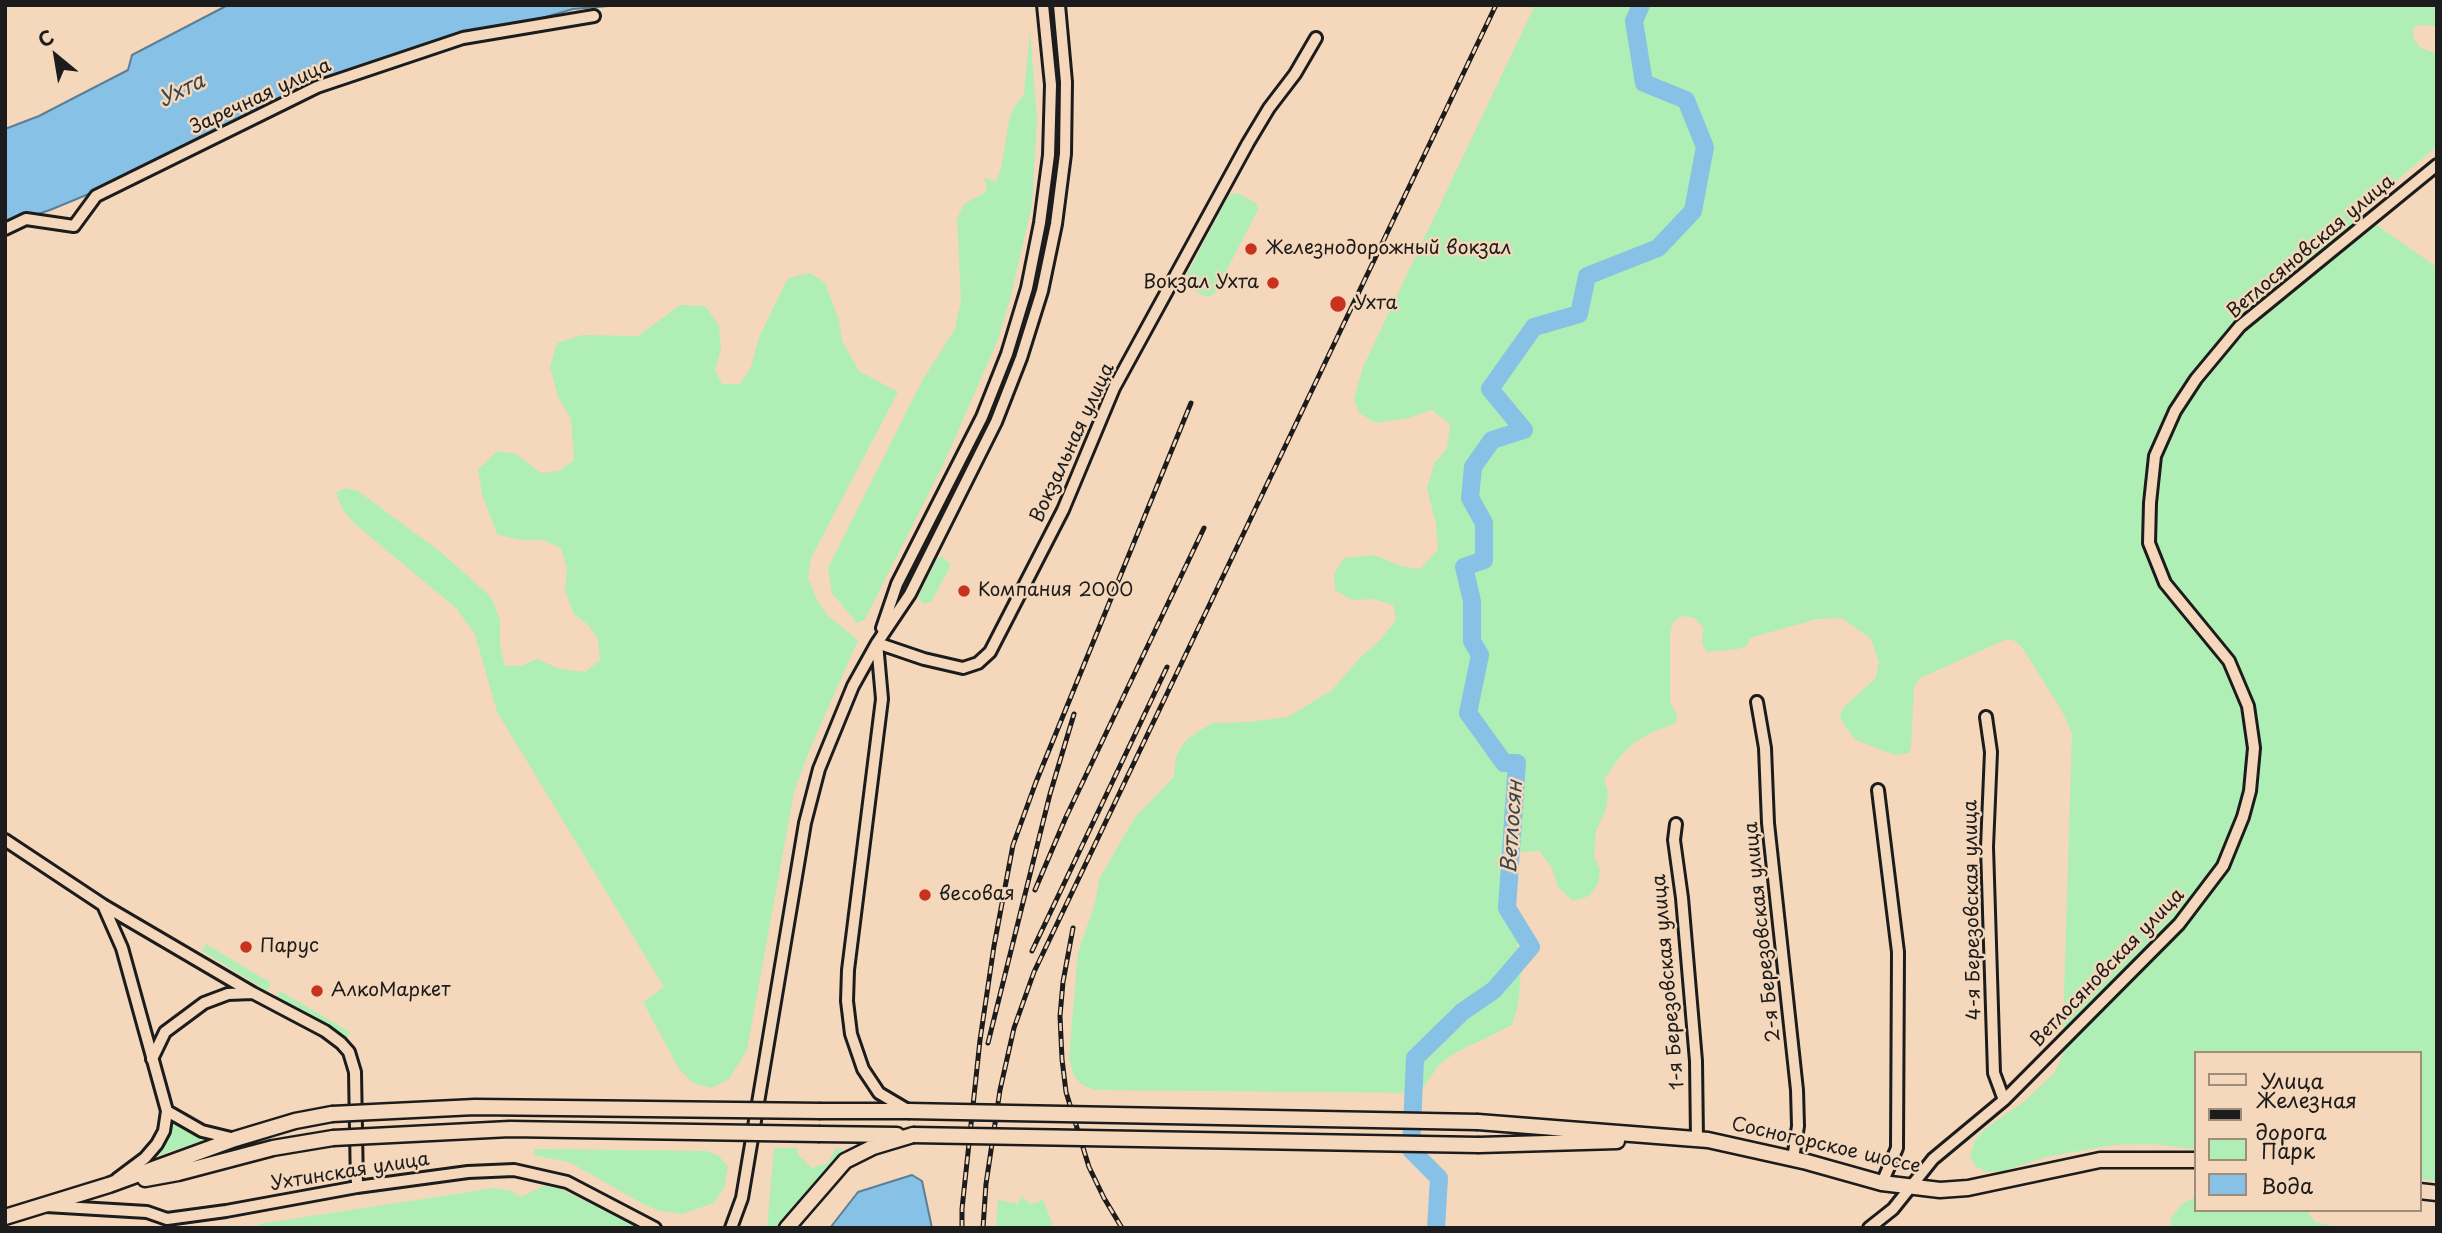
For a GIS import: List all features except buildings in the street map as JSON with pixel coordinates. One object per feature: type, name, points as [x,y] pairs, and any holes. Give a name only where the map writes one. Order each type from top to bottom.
[{"type":"main road","name":"Сосногорское шоссе","points":[[109,1185],[235,1139],[295,1121],[332,1114],[475,1107],[908,1111],[1478,1122],[1698,1139],[1793,1159],[1882,1183],[1940,1190],[1968,1188],[2099,1160],[2194,1160]]},
{"type":"main road","name":"Сосногорское шоссе","points":[[109,1185],[178,1173],[284,1146],[333,1139],[510,1129],[1479,1145],[1698,1139]]},
{"type":"main road","points":[[787,1228],[845,1161],[873,1147],[913,1135]]},
{"type":"main road","points":[[5,1217],[109,1185]]},
{"type":"street","points":[[731,1228],[742,1198],[810,804],[820,769],[838,719],[877,643],[910,594],[996,422],[1013,380],[1042,291],[1056,224],[1065,154],[1066,82],[1060,8]]},
{"type":"street","points":[[908,1111],[886,1099],[869,1079],[858,1058],[847,1012],[848,970],[882,699],[877,643],[897,584],[982,417],[1007,354],[1027,288],[1040,223],[1049,155],[1051,85],[1044,9]]},
{"type":"street","name":"Заречная улица","points":[[5,229],[26,219],[74,226],[96,196],[317,86],[463,38],[594,16]]},
{"type":"street","name":"Вокзальная улица","points":[[877,643],[924,659],[963,668],[978,663],[990,652],[1063,510],[1114,388],[1264,117],[1295,74],[1316,38]]},
{"type":"street","name":"Ветлосяновская улица","points":[[1869,1228],[1893,1209],[1933,1158],[2004,1100],[2179,924],[2223,866],[2243,817],[2250,791],[2254,748],[2248,706],[2229,661],[2165,583],[2149,543],[2155,456],[2175,411],[2196,379],[2240,326],[2437,165]]},
{"type":"street","name":"2-я Березовская улица","points":[[1757,702],[1765,748],[1768,823],[1796,1077],[1798,1126],[1793,1159]]},
{"type":"street","name":"4-я Березовская улица","points":[[1986,717],[1990,752],[1987,847],[1994,1073],[2004,1100]]},
{"type":"street","points":[[1878,790],[1898,952],[1897,1148],[1882,1183]]},
{"type":"street","name":"1-я Березовская улица","points":[[1676,824],[1674,840],[1682,898],[1696,1061],[1698,1139]]},
{"type":"street","points":[[5,840],[103,905],[253,993],[325,1031],[341,1043],[349,1052],[355,1072],[357,1187]]},
{"type":"street","points":[[103,905],[122,948],[167,1111],[164,1131],[157,1144],[145,1158],[109,1185]]},
{"type":"street","points":[[152,1059],[165,1032],[204,1003],[228,994],[253,993]]},
{"type":"street","points":[[167,1111],[202,1131],[235,1139]]},
{"type":"street","name":"Ухтинская улица","points":[[40,1206],[147,1212],[165,1224],[357,1187],[468,1172],[514,1170],[567,1182],[655,1228]]},
{"type":"green space","points":[[1535,5],[2437,5],[2437,34],[2435,26],[2418,25],[2414,27],[2413,38],[2421,48],[2437,54],[2437,146],[2359,213],[2437,267],[2437,1181],[2421,1179],[2421,1051],[2194,1051],[2194,1149],[2150,1144],[2113,1145],[2046,1157],[2003,1171],[1986,1172],[1975,1166],[1970,1156],[1975,1140],[1985,1129],[2026,1100],[2055,1072],[2069,1040],[2063,1027],[2072,733],[2061,709],[2021,646],[2007,639],[1920,678],[1914,688],[1909,753],[1895,755],[1856,740],[1840,717],[1843,708],[1875,679],[1879,662],[1871,639],[1842,618],[1817,619],[1750,638],[1747,646],[1738,649],[1707,652],[1702,644],[1703,627],[1694,618],[1682,616],[1673,622],[1670,633],[1670,701],[1677,715],[1676,723],[1635,742],[1623,753],[1604,779],[1608,792],[1606,810],[1596,831],[1594,855],[1600,871],[1598,884],[1589,896],[1573,901],[1558,887],[1551,866],[1539,851],[1520,852],[1509,875],[1521,973],[1518,1005],[1512,1025],[1455,1053],[1440,1064],[1419,1093],[1094,1090],[1081,1084],[1073,1074],[1069,1058],[1078,952],[1094,907],[1100,877],[1136,816],[1174,777],[1176,756],[1186,740],[1212,723],[1288,717],[1332,690],[1381,639],[1396,620],[1393,605],[1374,599],[1352,600],[1335,590],[1334,574],[1344,558],[1374,555],[1401,566],[1420,569],[1438,550],[1436,524],[1427,489],[1434,464],[1447,448],[1450,424],[1432,410],[1408,418],[1376,423],[1359,413],[1354,399],[1363,367]]},
{"type":"green space","points":[[1030,30],[1037,120],[1032,205],[1010,299],[997,342],[943,465],[865,619],[857,623],[832,593],[828,568],[922,381],[955,329],[961,301],[957,218],[964,204],[984,193],[987,187],[984,178],[996,181],[1001,169],[1009,121],[1013,109],[1024,94]]},
{"type":"green space","points":[[1237,193],[1256,203],[1258,210],[1214,294],[1207,297],[1185,287],[1184,280],[1229,195]]},
{"type":"green space","points":[[810,273],[825,283],[839,320],[842,341],[859,371],[898,392],[811,558],[808,579],[818,602],[828,616],[858,640],[794,792],[747,1050],[729,1079],[711,1088],[693,1083],[679,1069],[643,1002],[664,987],[497,712],[475,634],[456,608],[355,524],[342,509],[336,493],[345,488],[358,491],[442,553],[491,597],[500,620],[500,646],[505,666],[521,666],[537,659],[560,669],[585,672],[600,660],[598,639],[586,623],[574,614],[565,591],[567,568],[561,548],[542,540],[519,540],[497,534],[482,494],[478,469],[498,451],[516,454],[541,473],[559,471],[574,460],[571,419],[558,397],[550,367],[557,343],[582,335],[638,336],[680,305],[705,306],[719,325],[721,349],[715,370],[722,384],[740,384],[751,367],[759,337],[788,278]]},
{"type":"green space","points":[[942,556],[951,565],[931,602],[923,604],[918,597],[937,559]]},
{"type":"green space","points":[[206,944],[271,983],[267,991],[202,951]]},
{"type":"green space","points":[[280,991],[350,1032],[347,1038],[277,997]]},
{"type":"green space","points":[[172,1115],[182,1127],[210,1138],[157,1156],[171,1131]]},
{"type":"green space","points":[[774,1148],[797,1148],[798,1155],[812,1168],[828,1163],[836,1148],[845,1153],[782,1228],[767,1228]]},
{"type":"green space","points":[[535,1149],[707,1151],[719,1156],[728,1167],[724,1188],[714,1203],[682,1214],[647,1206],[569,1162],[533,1154]]},
{"type":"green space","points":[[543,1186],[557,1187],[634,1225],[635,1228],[255,1228],[259,1224],[495,1188],[523,1196]]},
{"type":"green space","points":[[1021,1196],[1030,1204],[1039,1202],[1042,1198],[1052,1228],[996,1228],[998,1200],[1018,1204]]},
{"type":"green space","points":[[2194,1198],[2194,1212],[2308,1212],[2315,1222],[2342,1228],[2170,1228],[2171,1218],[2182,1204]]},
{"type":"water","points":[[228,5],[620,5],[573,9],[316,83],[96,191],[5,225],[5,129],[39,116],[128,70],[132,55]]},
{"type":"water","points":[[912,1175],[922,1181],[932,1228],[830,1228],[858,1192]]},
{"type":"waterway","name":"Ветлосян","points":[[1436,1228],[1439,1178],[1411,1150],[1415,1058],[1462,1012],[1494,990],[1531,947],[1507,908],[1517,763],[1504,763],[1468,713],[1480,655],[1472,641],[1472,601],[1464,567],[1484,560],[1484,523],[1470,498],[1473,467],[1492,440],[1524,430],[1490,389],[1534,327],[1579,314],[1587,276],[1658,248],[1693,211],[1705,147],[1686,100],[1644,83],[1634,21],[1641,5]]},
{"type":"railway","points":[[983,1228],[986,1184],[1000,1090],[1014,1028],[1034,972],[1496,5]]},
{"type":"railway","points":[[962,1228],[980,1040],[1013,845],[1036,782],[1191,403]]},
{"type":"railway","points":[[1035,890],[1066,817],[1204,528]]},
{"type":"railway","points":[[1032,951],[1167,667]]},
{"type":"railway","points":[[988,1043],[1050,794],[1074,714]]},
{"type":"railway","points":[[1073,928],[1060,1016],[1066,1092],[1089,1167],[1122,1228]]},
{"type":"place","name":"Железнодорожный вокзал","points":[[1251,249]]},
{"type":"place","name":"Вокзал Ухта","points":[[1273,283]]},
{"type":"place","name":"Ухта","points":[[1338,304]]},
{"type":"place","name":"Компания 2000","points":[[964,591]]},
{"type":"place","name":"весовая","points":[[925,895]]},
{"type":"place","name":"Парус","points":[[246,947]]},
{"type":"place","name":"АлкоМаркет","points":[[317,991]]}]
